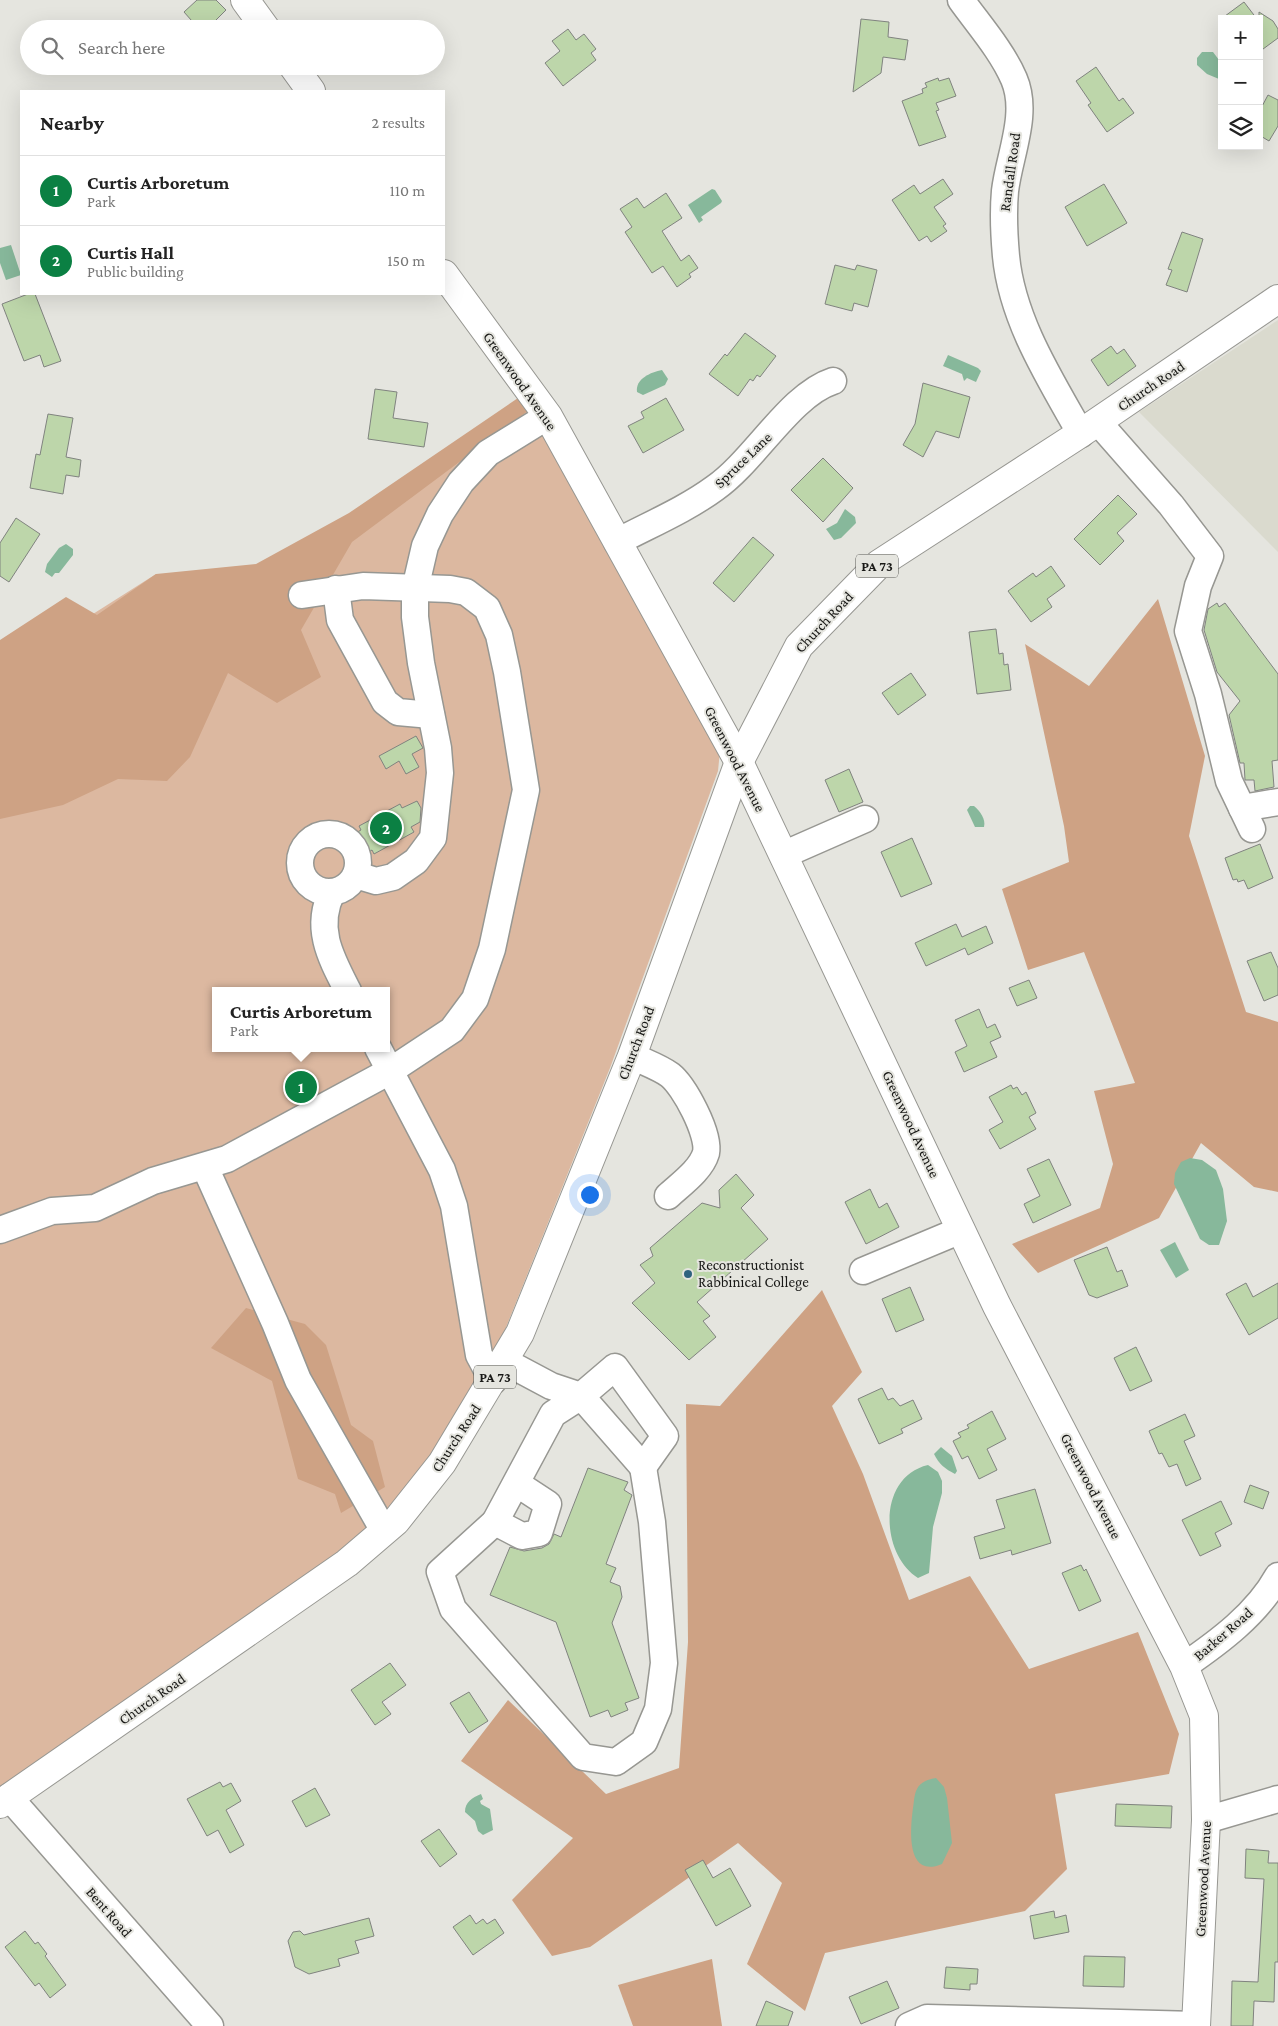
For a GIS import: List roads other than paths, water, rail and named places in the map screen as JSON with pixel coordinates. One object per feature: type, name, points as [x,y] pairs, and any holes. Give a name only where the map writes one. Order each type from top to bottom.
[{"type":"main road","points":[[245,0],[259,20]]},
{"type":"main road","points":[[299,75],[310,90]]},
{"type":"main road","name":"Greenwood Avenue","points":[[445,275],[548,416],[739,762],[997,1306],[1184,1666],[1204,1716],[1206,1820],[1196,2026]]},
{"type":"main road","name":"Church Road","points":[[4,1801],[347,1563],[396,1521],[442,1463],[499,1371],[520,1333],[632,1056],[739,762],[799,646],[879,564],[1089,428],[1278,299]]},
{"type":"street","name":"Randall Road","points":[[961,0],[1008,68],[1017,90],[1018,124],[1004,203],[1003,223],[1008,266],[1018,308],[1046,370],[1089,428],[1171,505],[1210,556],[1198,586],[1188,632],[1208,694],[1230,781],[1247,818],[1278,802]]},
{"type":"street","name":"Spruce Lane","points":[[617,542],[715,488],[752,455],[801,400],[819,386],[833,381]]},
{"type":"street","points":[[356,875],[376,881],[393,877],[416,861],[433,838],[440,773],[438,748],[421,663],[415,589],[425,546],[440,514],[461,482],[488,453],[548,416]]},
{"type":"street","points":[[0,1230],[52,1211],[96,1208],[153,1181],[227,1159],[390,1071],[452,1030],[475,999],[492,949],[526,790],[507,672],[499,636],[487,608],[466,592],[450,589],[363,586],[302,595]]},
{"type":"street","points":[[336,589],[340,620],[385,702],[398,712],[431,715]]},
{"type":"street","points":[[783,855],[865,818]]},
{"type":"street","points":[[330,833],[348,840],[358,856],[356,875],[346,887],[332,892],[313,887],[302,873],[302,854],[313,839],[330,833]]},
{"type":"street","points":[[332,892],[324,907],[324,931],[331,960],[346,987]]},
{"type":"street","points":[[380,1052],[442,1170],[454,1206],[479,1355],[499,1371],[581,1396],[642,1467],[652,1522],[664,1663],[658,1709],[644,1742],[616,1762],[583,1757],[453,1609],[440,1572],[495,1522],[553,1414],[581,1396],[615,1367],[665,1436],[642,1467]]},
{"type":"street","points":[[632,1056],[669,1074],[684,1090],[706,1139],[706,1154],[692,1174],[668,1196]]},
{"type":"street","points":[[204,1167],[275,1323],[298,1380],[384,1531]]},
{"type":"street","points":[[863,1271],[961,1230]]},
{"type":"street","points":[[495,1522],[522,1536],[539,1534],[548,1504],[516,1483]]},
{"type":"street","name":"Barker Road","points":[[1184,1666],[1212,1647],[1245,1618],[1278,1576]]},
{"type":"street","points":[[1206,1820],[1278,1799]]},
{"type":"street","name":"Bent Road","points":[[4,1801],[210,2026]]},
{"type":"street","points":[[909,2026],[926,2018],[1196,2026]]},
{"type":"place","name":"Curtis Hall","points":[[386,828]]},
{"type":"place","name":"Curtis Arboretum","points":[[301,1087]]},
{"type":"place","name":"Reconstructionist Rabbinical College","points":[[688,1274]]}]
